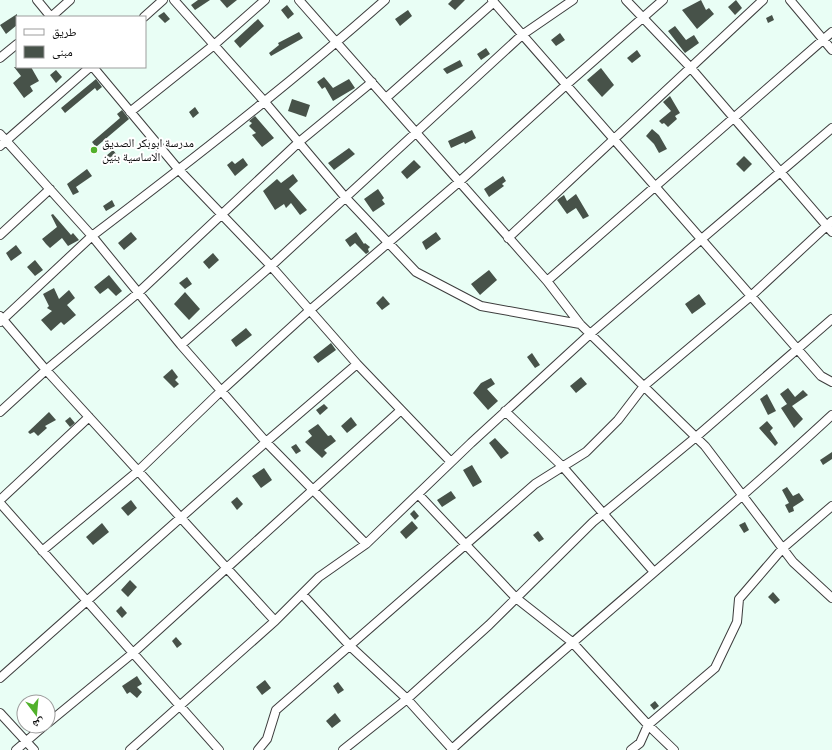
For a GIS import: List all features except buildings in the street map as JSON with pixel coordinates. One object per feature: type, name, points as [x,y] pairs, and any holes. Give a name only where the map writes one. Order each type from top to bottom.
[{"type":"street","points":[[37,0],[50,16]]},
{"type":"street","points":[[52,16],[70,0]]},
{"type":"street","points":[[145,16],[163,0]]},
{"type":"street","points":[[174,0],[264,101],[345,197],[416,272],[481,306],[580,324]]},
{"type":"street","points":[[130,112],[214,45],[265,0]]},
{"type":"street","points":[[299,0],[547,281],[580,324],[705,446],[794,562],[832,598]]},
{"type":"street","points":[[275,621],[1,319],[92,236],[179,170],[337,42],[385,0]]},
{"type":"street","points":[[181,345],[271,266],[522,35],[573,0]]},
{"type":"street","points":[[258,750],[267,739],[276,710],[535,484],[586,452],[618,420],[644,386],[751,296],[830,226],[733,120],[690,67],[626,0]]},
{"type":"street","points":[[42,551],[138,470],[221,390],[310,310],[459,182],[663,0]]},
{"type":"street","points":[[508,238],[762,0]]},
{"type":"street","points":[[790,0],[832,50]]},
{"type":"street","points":[[386,98],[493,1],[821,376],[832,382]]},
{"type":"street","points":[[547,281],[832,32]]},
{"type":"street","points":[[0,58],[16,45]]},
{"type":"street","points":[[90,68],[2,140],[50,189],[92,236],[181,345],[266,442],[366,544]]},
{"type":"street","points":[[92,68],[179,170],[271,266],[357,364],[451,462]]},
{"type":"street","points":[[0,412],[46,370],[138,293],[299,142],[372,82]]},
{"type":"street","points":[[130,750],[275,621],[319,577],[366,544],[505,411],[590,334],[832,128]]},
{"type":"street","points":[[0,235],[50,189]]},
{"type":"street","points":[[343,750],[407,699],[516,598],[603,513],[696,437],[832,319]]},
{"type":"street","points":[[0,678],[266,442],[357,364]]},
{"type":"street","points":[[56,716],[133,653],[226,567],[401,410]]},
{"type":"street","points":[[505,411],[563,467],[654,572]]},
{"type":"street","points":[[302,594],[350,646],[407,699],[452,750],[572,642],[832,415]]},
{"type":"street","points":[[0,500],[89,417]]},
{"type":"street","points":[[418,494],[516,598],[572,642],[648,725],[674,750]]},
{"type":"street","points":[[0,503],[219,750]]},
{"type":"street","points":[[631,750],[640,744],[648,725],[715,668],[738,622],[739,599],[783,548],[832,506]]},
{"type":"street","points":[[0,713],[34,750]]},
{"type":"street","points":[[16,750],[34,734]]},
{"type":"place","name":"مدرسة ابوبكر الصديق الاساسية بنين","points":[[94,150]]}]
